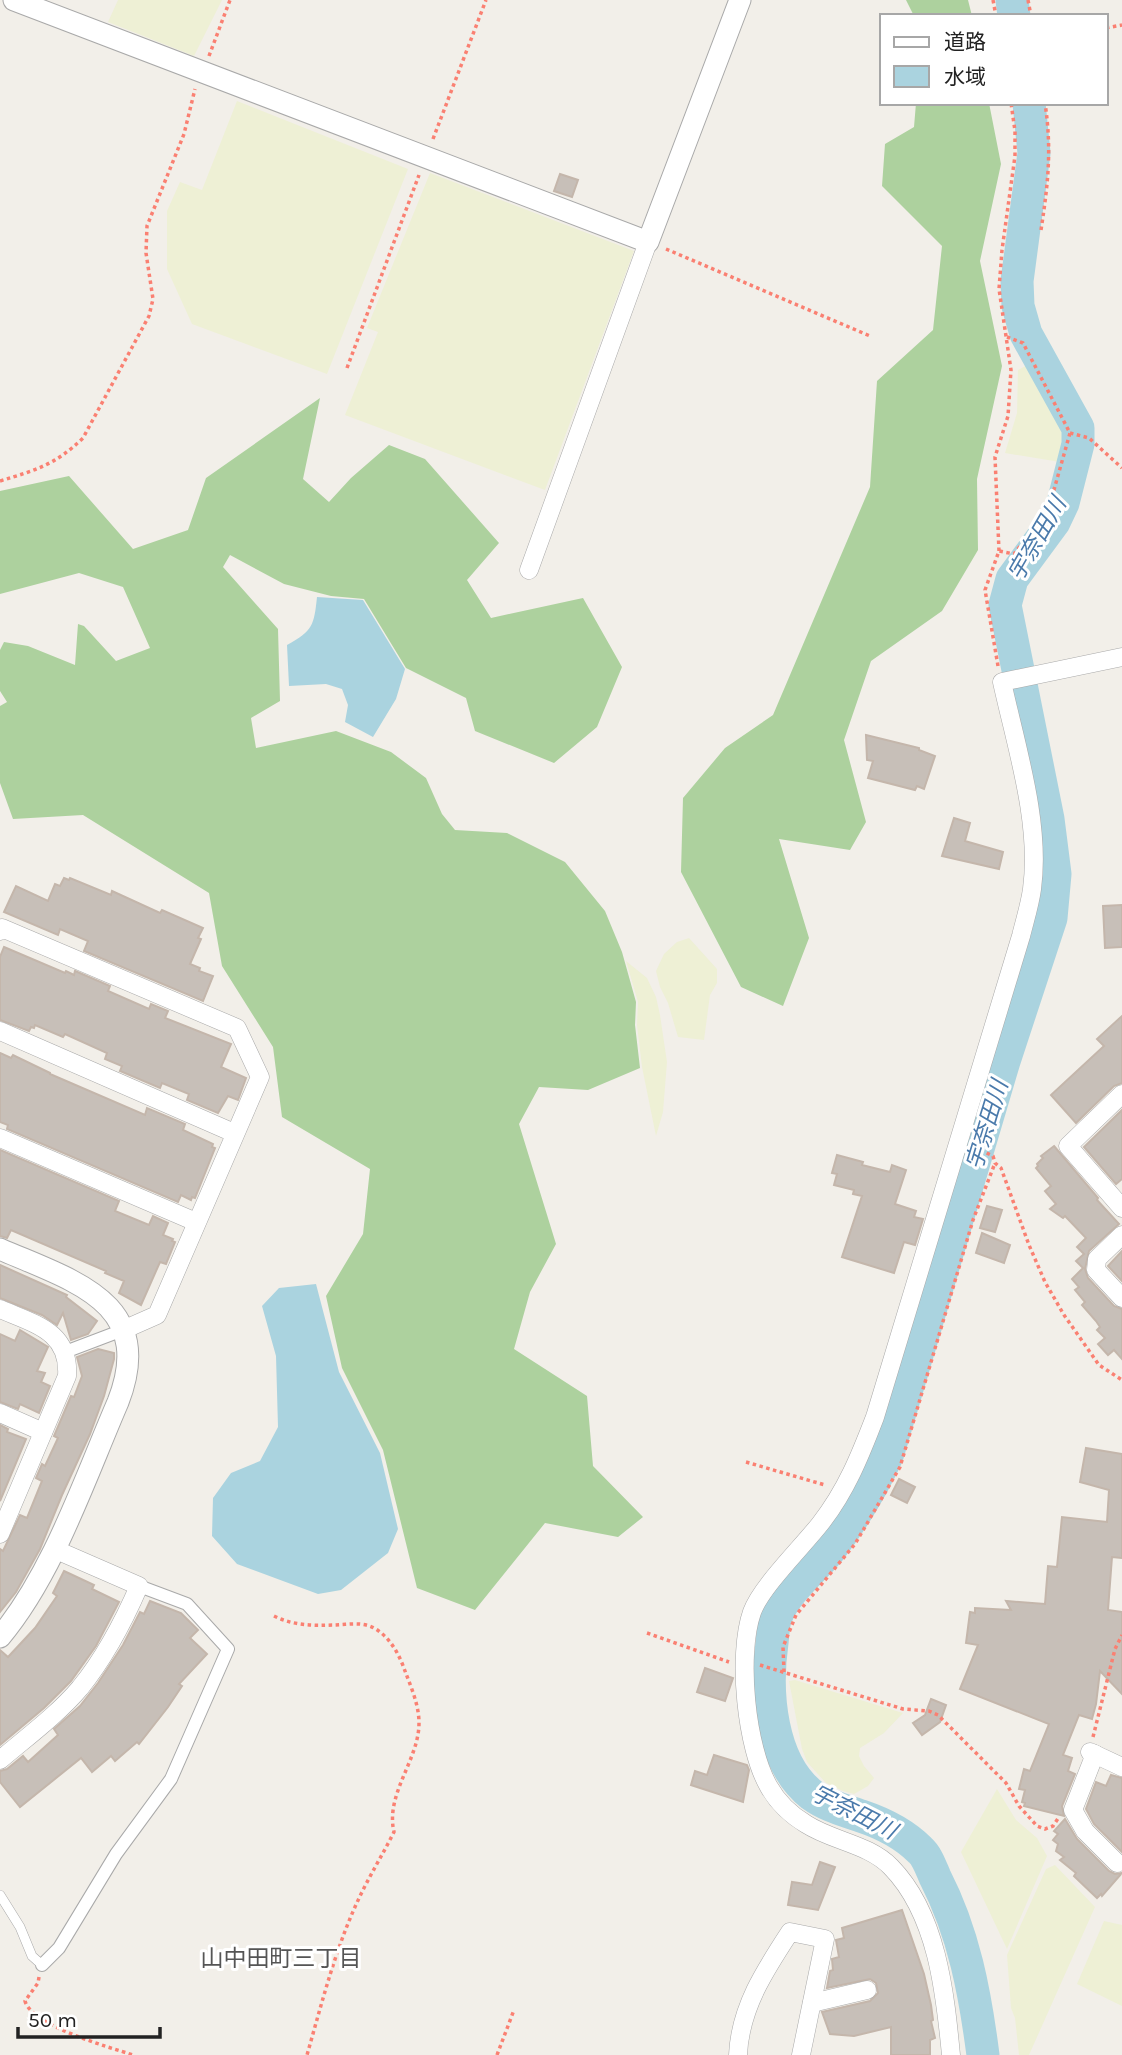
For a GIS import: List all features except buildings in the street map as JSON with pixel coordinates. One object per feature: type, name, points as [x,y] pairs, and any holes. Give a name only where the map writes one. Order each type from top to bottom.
[{"type":"street","points":[[14,0],[648,242]]},
{"type":"street","points":[[529,570],[648,242],[740,0]]},
{"type":"street","points":[[951,2055],[946,2004],[929,1934],[919,1907],[890,1865],[872,1853],[809,1826],[779,1802],[768,1786],[753,1740],[748,1713],[745,1667],[747,1631],[752,1610],[764,1591],[820,1524],[842,1493],[860,1456],[875,1417],[1029,906],[1034,859],[1031,825],[1004,681],[1122,657]]},
{"type":"street","points":[[0,931],[2,928],[237,1028],[260,1077],[157,1315],[65,1352]]},
{"type":"street","points":[[0,1031],[234,1133]]},
{"type":"street","points":[[1122,1094],[1068,1146],[1122,1208]]},
{"type":"street","points":[[0,1138],[196,1222]]},
{"type":"street","points":[[1122,1235],[1097,1259],[1096,1270],[1122,1298]]},
{"type":"street","points":[[0,1249],[95,1293],[110,1308],[123,1330],[128,1359],[127,1380],[54,1549],[25,1604],[0,1637]]},
{"type":"street","points":[[0,1309],[54,1335],[68,1362],[67,1376],[2,1525]]},
{"type":"street","points":[[0,1413],[43,1432]]},
{"type":"street","points":[[42,1965],[59,1948],[116,1854],[171,1779],[228,1649],[187,1604],[54,1549]]},
{"type":"street","points":[[0,1760],[79,1689],[121,1627],[139,1586]]},
{"type":"street","points":[[1117,1863],[1085,1831],[1073,1810],[1092,1753],[1122,1767]]},
{"type":"street","points":[[738,2055],[746,2012],[761,1976],[790,1932],[825,1939],[801,2055]]},
{"type":"street","points":[[812,2003],[867,1990]]},
{"type":"lane","points":[[0,1895],[20,1927],[32,1956],[42,1965]]},
{"type":"path","points":[[0,481],[41,468],[70,450],[83,438],[149,316],[153,299],[146,253],[147,226],[184,134],[197,81],[230,0]]},
{"type":"path","points":[[347,368],[486,0]]},
{"type":"path","points":[[1004,681],[985,590],[999,551],[995,457],[1008,416],[1011,370],[999,289],[1015,156],[1015,131],[1010,105]]},
{"type":"path","points":[[1041,230],[1050,169],[1045,105]]},
{"type":"path","points":[[648,242],[870,336]]},
{"type":"path","points":[[999,551],[1014,554],[1048,511],[1070,433],[1023,343],[1007,337]]},
{"type":"path","points":[[1070,433],[1089,438],[1122,468]]},
{"type":"path","points":[[988,1152],[1001,1168],[1045,1282],[1064,1315],[1099,1365],[1122,1380]]},
{"type":"path","points":[[995,1163],[973,1220],[900,1467],[855,1544],[796,1615],[783,1647],[784,1672],[903,1709],[929,1711],[938,1715],[1000,1776],[1018,1807],[1037,1826],[1045,1829],[1053,1826],[1063,1807]]},
{"type":"path","points":[[746,1462],[832,1487],[842,1493]]},
{"type":"path","points":[[274,1616],[286,1622],[306,1625],[363,1624],[384,1634],[402,1662],[415,1698],[419,1722],[412,1757],[391,1818],[394,1832],[363,1891],[337,1953],[307,2055]]},
{"type":"path","points":[[647,1633],[745,1667]]},
{"type":"path","points":[[1092,1753],[1115,1649],[1122,1635]]},
{"type":"path","points":[[42,1965],[38,1983],[25,2001],[26,2007],[67,2032],[133,2055]]},
{"type":"path","points":[[497,2055],[514,2010]]},
{"type":"green space","points":[[118,0],[222,0],[194,56],[108,22]]},
{"type":"green space","points":[[906,0],[968,0],[972,14],[913,14]]},
{"type":"green space","points":[[237,101],[408,169],[327,374],[192,324],[167,269],[167,211],[180,182],[202,190]]},
{"type":"green space","points":[[916,105],[989,105],[1001,164],[980,261],[1002,366],[977,479],[978,550],[942,611],[871,661],[844,740],[866,822],[850,850],[779,839],[809,938],[783,1006],[741,987],[681,872],[683,798],[725,748],[773,715],[870,487],[877,381],[933,330],[942,246],[882,186],[885,144],[914,127]]},
{"type":"green space","points":[[430,173],[634,251],[545,490],[345,415],[378,332],[367,328]]},
{"type":"green space","points":[[1029,364],[1054,406],[1066,435],[1060,462],[1005,453],[1017,413],[1018,370]]},
{"type":"green space","points":[[320,398],[303,479],[329,502],[351,478],[389,445],[425,459],[499,543],[467,580],[491,618],[583,598],[622,667],[597,727],[554,763],[475,731],[466,698],[406,668],[364,599],[331,596],[284,584],[230,555],[223,567],[278,629],[280,701],[251,718],[256,748],[336,731],[391,752],[426,778],[442,814],[455,830],[507,833],[565,862],[605,911],[622,952],[636,1002],[635,1025],[640,1068],[588,1090],[539,1087],[519,1124],[556,1244],[530,1292],[514,1349],[587,1396],[593,1466],[643,1517],[618,1537],[545,1523],[475,1610],[417,1588],[383,1450],[342,1368],[326,1296],[363,1234],[370,1169],[282,1117],[273,1047],[222,966],[209,893],[83,815],[13,819],[0,783],[0,706],[7,702],[0,691],[0,650],[4,642],[28,646],[75,665],[78,624],[84,626],[116,661],[150,648],[123,587],[79,573],[0,594],[0,491],[69,476],[133,549],[188,530],[206,478]]},
{"type":"green space","points":[[689,938],[717,969],[717,983],[710,995],[704,1040],[678,1037],[656,971],[664,954],[677,942]]},
{"type":"green space","points":[[626,961],[647,978],[656,997],[660,1015],[667,1062],[663,1112],[656,1136],[642,1067],[637,1025],[638,1002]]},
{"type":"green space","points":[[795,1680],[903,1713],[884,1733],[860,1748],[859,1756],[874,1778],[868,1786],[854,1794],[843,1791],[826,1783],[807,1762],[789,1681]]},
{"type":"green space","points":[[997,1789],[1016,1820],[1037,1838],[1047,1856],[1007,1949],[961,1852]]},
{"type":"green space","points":[[1055,1865],[1095,1907],[1029,2055],[1019,2055],[1015,2018],[1011,2008],[1007,1955],[1046,1869]]},
{"type":"green space","points":[[1104,1921],[1122,1925],[1122,2006],[1077,1984]]},
{"type":"water","points":[[317,597],[363,600],[405,669],[396,699],[373,737],[345,722],[348,705],[342,689],[326,684],[289,686],[287,645],[302,636],[311,626]]},
{"type":"water","points":[[316,1284],[339,1372],[380,1453],[398,1529],[388,1553],[341,1590],[318,1594],[237,1564],[212,1536],[213,1498],[231,1473],[260,1461],[278,1427],[276,1356],[262,1306],[279,1288]]},
{"type":"waterway","name":"宇奈田川","points":[[1012,0],[1014,14]]},
{"type":"waterway","name":"宇奈田川","points":[[983,2055],[972,1986],[961,1942],[927,1859],[914,1844],[900,1834],[877,1822],[824,1802],[798,1781],[779,1745],[769,1683],[774,1626],[780,1608],[846,1528],[887,1456],[1004,1061],[1051,918],[1055,874],[1048,819],[1005,605],[1012,579],[1054,522],[1063,503],[1078,444],[1078,428],[1026,334],[1018,306],[1017,281],[1034,153],[1029,105]]},
{"type":"district","name":"山中田町三丁目","points":[[281,1958]]}]
